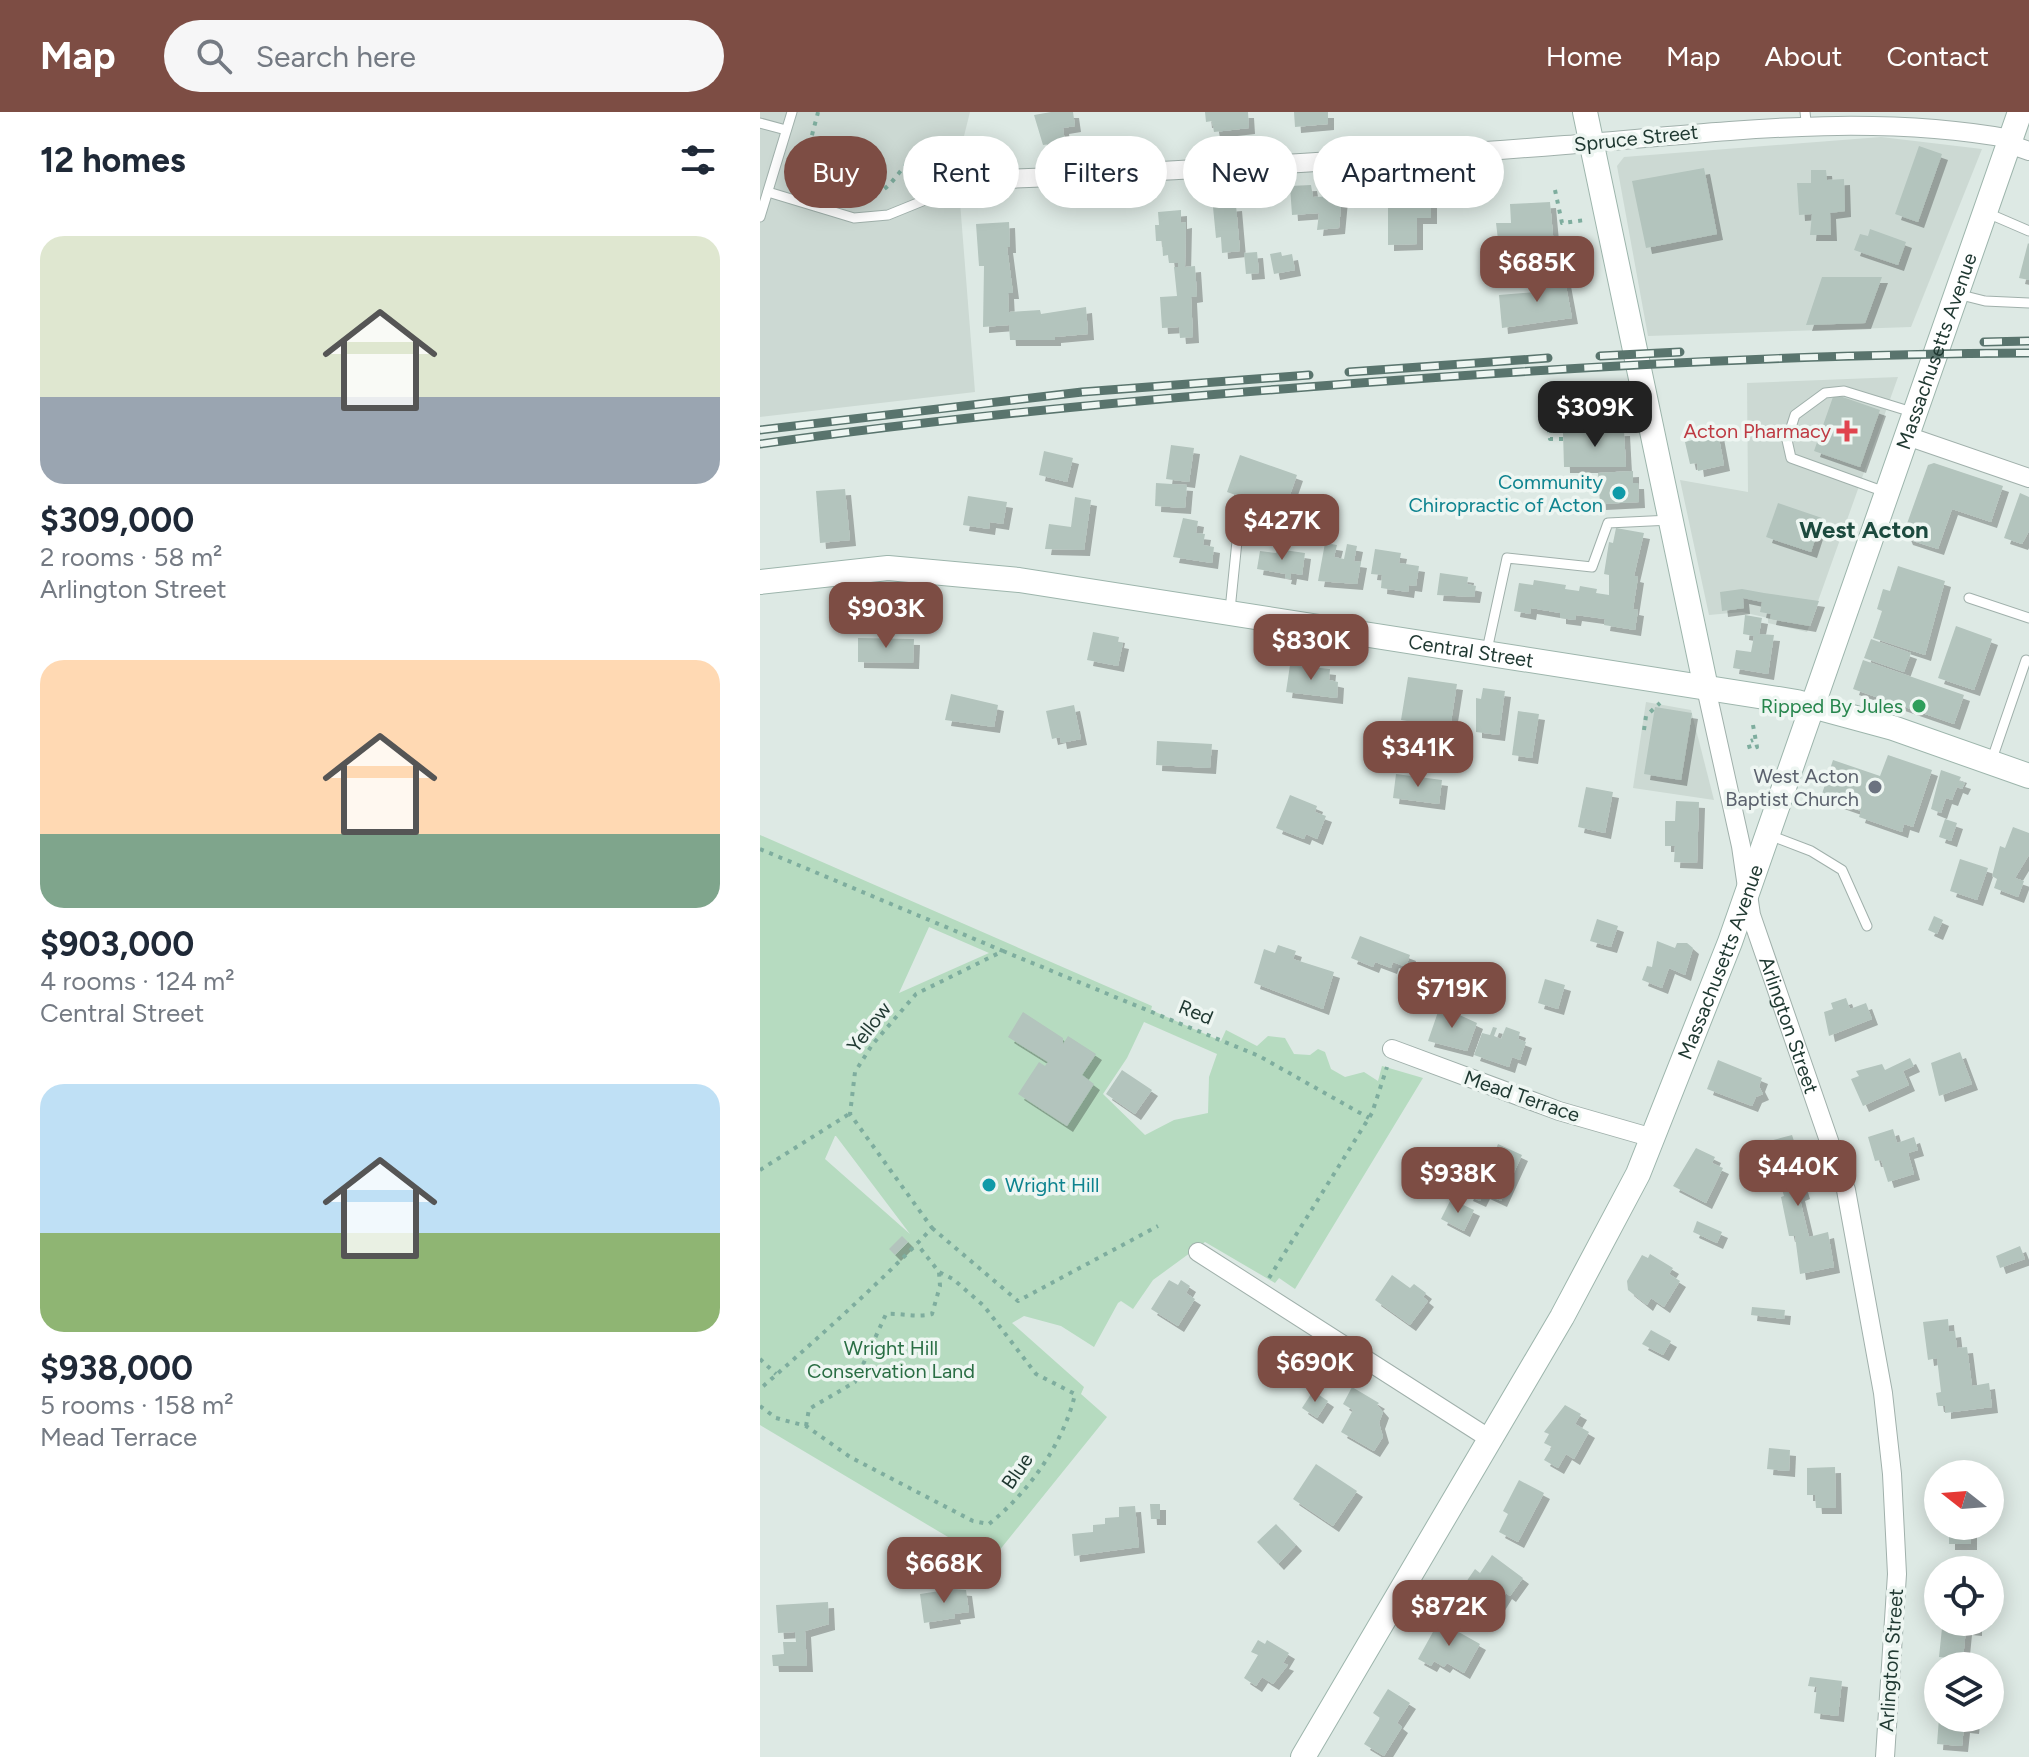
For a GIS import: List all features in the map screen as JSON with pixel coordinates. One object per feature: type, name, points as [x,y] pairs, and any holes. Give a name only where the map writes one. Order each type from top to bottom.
[{"type":"street","name":"Arlington Street","points":[[1585,112],[1741,846],[1756,934],[1846,1190],[1883,1393],[1892,1474],[1897,1574],[1885,1757]]},
{"type":"street","name":"Massachusetts Avenue","points":[[1303,1757],[1608,1236],[1653,1138],[1748,894],[1985,212],[2016,145],[2020,112]]},
{"type":"street","name":"Spruce Street","points":[[1019,178],[1593,143],[1806,117],[1914,121],[2016,145]]},
{"type":"street","points":[[1911,425],[2029,478]]},
{"type":"street","name":"Central Street","points":[[760,582],[861,569],[930,569],[1230,613],[1814,706],[2029,776]]},
{"type":"street","name":"Mead Terrace","points":[[1392,1049],[1559,1111],[1653,1138]]},
{"type":"street","points":[[1198,1252],[1490,1439]]},
{"type":"lane","points":[[760,217],[792,112]]},
{"type":"lane","points":[[760,123],[786,130]]},
{"type":"lane","points":[[768,192],[854,218],[888,215],[905,208]]},
{"type":"lane","points":[[1985,212],[2029,231]]},
{"type":"lane","points":[[1957,294],[1985,301],[2029,303]]},
{"type":"lane","points":[[1888,493],[1791,458],[1787,440],[1795,415],[1825,393],[1844,391],[1911,425]]},
{"type":"lane","points":[[1230,613],[1241,502]]},
{"type":"lane","points":[[1486,653],[1507,558],[1592,567],[1608,523],[1671,520]]},
{"type":"lane","points":[[1969,598],[2029,618]]},
{"type":"lane","points":[[1991,762],[2026,660]]},
{"type":"lane","points":[[1769,835],[1811,851],[1842,870],[1867,926]]},
{"type":"path","points":[[818,112],[810,158],[821,180],[855,197],[875,193],[892,184],[903,167]]},
{"type":"path","points":[[1555,190],[1562,223],[1591,219]]},
{"type":"path","points":[[1563,439],[1550,439],[1549,431],[1621,423],[1634,427]]},
{"type":"path","points":[[1644,730],[1646,716],[1658,702],[1671,704]]},
{"type":"path","points":[[1753,725],[1753,740]]},
{"type":"path","points":[[760,849],[1003,951]]},
{"type":"path","name":"Yellow","points":[[850,1114],[855,1072],[872,1045],[916,994],[1003,951]]},
{"type":"path","name":"Red","points":[[1003,951],[1259,1056],[1369,1118]]},
{"type":"path","points":[[1261,1290],[1369,1118],[1392,1049]]},
{"type":"path","points":[[760,1170],[850,1114],[932,1228],[1018,1301],[1158,1226]]},
{"type":"path","points":[[760,1389],[827,1326],[856,1305],[932,1228]]},
{"type":"path","name":"Blue","points":[[760,1406],[776,1418],[806,1426],[850,1457],[973,1521],[989,1524],[1013,1506],[1053,1448],[1070,1416],[1075,1394],[1036,1374],[984,1306],[953,1279],[939,1272],[917,1244]]},
{"type":"path","points":[[806,1426],[809,1409],[855,1382],[886,1314],[908,1313],[920,1317],[932,1314],[940,1286],[939,1272]]},
{"type":"path","points":[[760,1359],[776,1374]]},
{"type":"shaded area","points":[[760,112],[970,112],[964,136],[903,136],[903,208],[960,208],[975,392],[760,417]]},
{"type":"shaded area","points":[[1881,137],[1982,149],[1911,327],[1648,336],[1617,166],[1624,157]]},
{"type":"shaded area","points":[[1898,377],[1807,632],[1768,623],[1768,618],[1742,612],[1709,615],[1680,480],[1748,492],[1747,383]]},
{"type":"shaded area","points":[[1646,702],[1691,710],[1714,800],[1633,788]]},
{"type":"green space","name":"Wright Hill Conservation Land","points":[[760,835],[1152,1006],[1151,1010],[1221,1041],[1226,1030],[1257,1046],[1268,1036],[1285,1038],[1294,1054],[1310,1055],[1318,1049],[1325,1052],[1331,1069],[1345,1077],[1364,1072],[1378,1081],[1382,1066],[1423,1078],[1295,1289],[1279,1278],[1275,1283],[1205,1242],[1153,1280],[1133,1309],[1121,1301],[1118,1303],[1094,1347],[1061,1326],[1024,1316],[1012,1323],[1084,1387],[1081,1394],[1107,1417],[990,1562],[760,1425]],"holes":[[[929,927],[989,953],[899,993]],[[1144,1022],[1217,1054],[1209,1077],[1208,1113],[1174,1120],[1145,1135],[1103,1094],[1127,1058]],[[836,1136],[910,1234],[825,1159]]]},
{"type":"building","points":[[1073,112],[1075,126],[1063,128],[1064,136],[1040,136],[1034,115]]},
{"type":"building","points":[[1205,112],[1248,112],[1249,128],[1214,132],[1212,121],[1206,122]]},
{"type":"building","points":[[1294,112],[1328,112],[1328,124],[1295,127]]},
{"type":"building","points":[[1919,146],[1942,154],[1918,222],[1895,214]]},
{"type":"building","points":[[1704,168],[1717,234],[1646,248],[1632,181]]},
{"type":"building","points":[[1811,170],[1826,170],[1827,180],[1844,179],[1845,211],[1830,213],[1831,235],[1810,235],[1812,214],[1799,215],[1797,183],[1811,183]]},
{"type":"building","points":[[1311,185],[1313,208],[1341,208],[1339,228],[1317,230],[1319,213],[1292,215],[1292,208],[1297,208],[1297,186]]},
{"type":"building","points":[[1550,202],[1554,246],[1499,248],[1496,223],[1511,223],[1510,204]]},
{"type":"building","points":[[1213,208],[1236,208],[1240,251],[1222,253],[1221,237],[1216,238]]},
{"type":"building","points":[[1388,208],[1431,208],[1431,218],[1417,218],[1417,244],[1388,245]]},
{"type":"building","points":[[1181,210],[1181,223],[1186,222],[1185,267],[1195,266],[1197,296],[1191,297],[1193,337],[1180,338],[1179,327],[1162,328],[1160,297],[1177,296],[1174,267],[1178,267],[1178,263],[1169,263],[1168,255],[1163,256],[1162,241],[1156,241],[1155,225],[1159,225],[1158,212]]},
{"type":"building","points":[[1009,222],[1010,247],[1007,247],[1013,293],[1008,293],[1009,312],[1040,310],[1041,314],[1086,307],[1088,334],[1055,337],[1055,340],[1010,340],[1009,325],[983,327],[984,266],[979,266],[976,224]]},
{"type":"building","points":[[1870,229],[1906,242],[1898,265],[1854,250],[1860,234],[1868,236]]},
{"type":"building","points":[[2029,244],[2029,280],[2019,278]]},
{"type":"building","points":[[1257,252],[1259,273],[1246,274],[1244,253]]},
{"type":"building","points":[[1281,252],[1282,256],[1292,254],[1295,270],[1274,274],[1270,254]]},
{"type":"building","points":[[1564,275],[1572,318],[1502,328],[1499,295],[1536,292],[1535,277]]},
{"type":"building","points":[[1822,277],[1882,277],[1865,323],[1806,325]]},
{"type":"building","name":"Acton Pharmacy","points":[[1834,394],[1880,410],[1860,467],[1814,451]]},
{"type":"building","points":[[1624,430],[1626,467],[1564,467],[1563,432]]},
{"type":"building","points":[[1718,433],[1724,465],[1698,471],[1697,463],[1690,464],[1685,442]]},
{"type":"building","points":[[1171,445],[1194,448],[1189,482],[1166,479]]},
{"type":"building","points":[[1044,451],[1073,458],[1067,482],[1039,475]]},
{"type":"building","points":[[1240,455],[1297,475],[1284,512],[1227,492]]},
{"type":"building","points":[[1934,463],[2003,486],[1991,522],[1952,509],[1938,549],[1907,539],[1904,532],[1928,465]]},
{"type":"building","name":"Community Chiropractic of Acton","points":[[1633,471],[1633,483],[1638,483],[1639,502],[1600,504],[1598,473]]},
{"type":"building","points":[[1156,483],[1187,485],[1185,508],[1155,506]]},
{"type":"building","points":[[845,489],[850,540],[820,543],[816,491]]},
{"type":"building","points":[[2020,493],[2029,497],[2029,531],[2022,544],[2004,538]]},
{"type":"building","points":[[968,496],[1007,502],[1003,524],[990,522],[989,529],[963,525]]},
{"type":"building","points":[[1075,497],[1091,500],[1084,550],[1045,549],[1049,524],[1071,527]]},
{"type":"building","points":[[1778,503],[1822,518],[1811,552],[1766,537]]},
{"type":"building","points":[[1183,518],[1198,521],[1196,533],[1205,534],[1203,545],[1214,547],[1212,563],[1173,557]]},
{"type":"building","points":[[1616,528],[1644,533],[1634,576],[1638,577],[1633,609],[1638,610],[1635,630],[1604,625],[1605,619],[1576,615],[1575,620],[1560,618],[1560,613],[1531,608],[1530,614],[1514,611],[1519,583],[1533,585],[1534,580],[1566,585],[1565,589],[1579,591],[1580,586],[1597,589],[1596,593],[1609,595],[1609,575],[1604,574],[1609,542],[1613,543]]},
{"type":"building","points":[[1325,543],[1337,545],[1334,557],[1344,559],[1347,544],[1357,546],[1354,561],[1361,562],[1357,584],[1318,581]]},
{"type":"building","points":[[1277,549],[1305,553],[1302,575],[1291,573],[1290,579],[1285,578],[1286,574],[1257,569],[1260,551],[1276,553]]},
{"type":"building","points":[[1375,549],[1401,553],[1399,563],[1419,566],[1416,586],[1409,585],[1408,592],[1381,588],[1382,575],[1371,574]]},
{"type":"building","points":[[1898,566],[1945,581],[1925,655],[1873,638],[1882,611],[1877,609],[1883,589],[1890,591]]},
{"type":"building","points":[[1440,573],[1468,577],[1467,584],[1476,586],[1474,597],[1437,595]]},
{"type":"building","points":[[1742,589],[1819,601],[1810,626],[1770,619],[1771,614],[1760,612],[1762,602],[1743,598],[1744,608],[1722,611],[1720,592]]},
{"type":"building","points":[[1745,615],[1762,618],[1759,634],[1774,635],[1768,674],[1733,668],[1736,650],[1751,652],[1754,636],[1743,634]]},
{"type":"building","points":[[1956,626],[1992,639],[1974,690],[1938,678]]},
{"type":"building","points":[[1093,632],[1119,637],[1118,642],[1123,643],[1118,666],[1087,660]]},
{"type":"building","points":[[858,638],[914,639],[913,663],[858,662]]},
{"type":"building","points":[[1871,639],[1911,653],[1904,672],[1864,658]]},
{"type":"building","points":[[1863,660],[1964,695],[1954,724],[1853,689]]},
{"type":"building","points":[[1290,665],[1330,669],[1329,680],[1338,682],[1337,698],[1286,692]]},
{"type":"building","points":[[1408,677],[1457,684],[1449,735],[1424,731],[1425,724],[1401,720]]},
{"type":"building","points":[[1483,688],[1505,691],[1499,735],[1476,732],[1476,698],[1481,699]]},
{"type":"building","points":[[951,694],[998,705],[994,727],[945,720]]},
{"type":"building","points":[[1074,705],[1081,739],[1061,743],[1060,737],[1052,739],[1046,711]]},
{"type":"building","points":[[1655,707],[1692,713],[1681,780],[1644,774]]},
{"type":"building","points":[[1518,711],[1539,714],[1532,758],[1512,755]]},
{"type":"building","points":[[1157,741],[1212,744],[1210,768],[1156,765]]},
{"type":"building","name":"West Acton Baptist Church","points":[[1888,755],[1932,770],[1913,827],[1904,824],[1902,832],[1859,817],[1861,811],[1821,797],[1833,760],[1880,776]]},
{"type":"building","points":[[1941,770],[1961,777],[1959,781],[1965,783],[1962,789],[1957,787],[1952,800],[1946,798],[1941,813],[1931,809]]},
{"type":"building","points":[[1396,774],[1442,780],[1439,804],[1393,798]]},
{"type":"building","points":[[1586,787],[1613,792],[1605,833],[1578,827]]},
{"type":"building","points":[[1290,795],[1317,806],[1315,812],[1326,816],[1317,839],[1306,834],[1304,839],[1276,828]]},
{"type":"building","points":[[1676,801],[1699,802],[1697,863],[1674,862],[1675,846],[1665,846],[1665,821],[1675,821]]},
{"type":"building","points":[[1945,819],[1957,823],[1951,841],[1939,837]]},
{"type":"building","points":[[2013,827],[2029,833],[2029,855],[2015,878],[2024,881],[2018,897],[1994,888],[1997,879],[1992,876],[2000,846],[2005,848]]},
{"type":"building","points":[[1960,859],[1988,868],[1977,900],[1950,891]]},
{"type":"building","points":[[1934,916],[1943,920],[1937,934],[1928,930]]},
{"type":"building","points":[[1597,919],[1618,926],[1611,947],[1590,941]]},
{"type":"building","points":[[1360,936],[1410,955],[1406,967],[1393,962],[1391,968],[1375,962],[1373,967],[1351,958]]},
{"type":"building","points":[[1657,941],[1675,948],[1677,943],[1687,943],[1693,948],[1685,975],[1669,968],[1662,988],[1642,980],[1647,966],[1652,967]]},
{"type":"building","points":[[1278,945],[1296,951],[1293,959],[1334,972],[1323,1009],[1254,983],[1264,949],[1275,953]]},
{"type":"building","points":[[1545,979],[1565,985],[1558,1009],[1538,1003]]},
{"type":"building","points":[[1846,998],[1850,1009],[1866,1003],[1872,1019],[1829,1036],[1824,1012],[1833,1009],[1831,1003]]},
{"type":"building","points":[[1440,1006],[1477,1023],[1467,1051],[1428,1041]]},
{"type":"building","points":[[1023,1012],[1063,1038],[1063,1044],[1068,1036],[1096,1054],[1082,1075],[1094,1084],[1067,1126],[1018,1094],[1039,1062],[1045,1066],[1048,1062],[1008,1037]]},
{"type":"building","points":[[1493,1027],[1497,1028],[1494,1036],[1501,1039],[1506,1027],[1520,1032],[1518,1039],[1526,1042],[1520,1060],[1512,1057],[1509,1067],[1474,1055],[1482,1033],[1490,1035]]},
{"type":"building","points":[[1960,1052],[1972,1084],[1939,1096],[1931,1063]]},
{"type":"building","points":[[1910,1058],[1914,1066],[1903,1071],[1909,1085],[1863,1106],[1851,1079],[1859,1076],[1856,1071],[1882,1064],[1885,1070]]},
{"type":"building","points":[[1718,1060],[1762,1078],[1759,1086],[1763,1094],[1756,1097],[1752,1106],[1707,1089]]},
{"type":"building","points":[[1122,1070],[1152,1090],[1135,1114],[1106,1094]]},
{"type":"building","points":[[1893,1129],[1897,1143],[1914,1137],[1918,1150],[1908,1153],[1914,1174],[1888,1182],[1881,1160],[1875,1161],[1868,1137]]},
{"type":"building","points":[[1792,1135],[1803,1168],[1797,1170],[1804,1193],[1799,1195],[1809,1237],[1828,1232],[1834,1267],[1800,1274],[1795,1236],[1789,1236],[1781,1197],[1784,1196],[1775,1166],[1782,1164],[1778,1154],[1767,1158],[1762,1143]]},
{"type":"building","points":[[1498,1144],[1522,1155],[1501,1201],[1484,1193],[1480,1201],[1467,1195],[1477,1172],[1460,1165],[1468,1148],[1492,1159]]},
{"type":"building","points":[[1696,1148],[1715,1157],[1712,1163],[1723,1168],[1706,1203],[1673,1186]]},
{"type":"building","points":[[1451,1199],[1474,1210],[1464,1231],[1441,1219]]},
{"type":"building","points":[[1697,1221],[1722,1232],[1717,1243],[1693,1232]]},
{"type":"building","points":[[902,1236],[908,1242],[895,1255],[889,1249]]},
{"type":"building","points":[[2020,1246],[2025,1259],[2000,1268],[1996,1256]]},
{"type":"building","points":[[1650,1254],[1673,1268],[1669,1274],[1680,1281],[1664,1307],[1651,1298],[1647,1305],[1628,1290],[1627,1281],[1642,1255],[1648,1258]]},
{"type":"building","points":[[1392,1275],[1410,1288],[1414,1284],[1426,1293],[1423,1297],[1428,1301],[1410,1325],[1375,1300]]},
{"type":"building","points":[[1169,1280],[1178,1285],[1181,1280],[1190,1286],[1186,1293],[1195,1299],[1178,1326],[1151,1309]]},
{"type":"building","points":[[1752,1307],[1785,1310],[1784,1319],[1751,1315]]},
{"type":"building","points":[[1948,1319],[1949,1332],[1955,1331],[1957,1348],[1967,1347],[1972,1386],[1989,1383],[1992,1407],[1945,1413],[1945,1406],[1938,1406],[1936,1393],[1941,1392],[1937,1358],[1928,1360],[1923,1322]]},
{"type":"building","points":[[1651,1330],[1671,1341],[1663,1355],[1642,1344]]},
{"type":"building","points":[[1352,1387],[1379,1403],[1377,1405],[1383,1412],[1379,1423],[1383,1437],[1374,1451],[1341,1432],[1353,1410],[1343,1404]]},
{"type":"building","points":[[1313,1391],[1328,1401],[1317,1418],[1302,1408]]},
{"type":"building","points":[[1565,1405],[1581,1414],[1575,1424],[1589,1432],[1574,1459],[1566,1454],[1558,1468],[1544,1460],[1552,1447],[1544,1443],[1549,1434],[1544,1432]]},
{"type":"building","points":[[1769,1448],[1790,1450],[1789,1471],[1767,1469]]},
{"type":"building","points":[[1316,1464],[1357,1491],[1333,1526],[1293,1499]]},
{"type":"building","points":[[1835,1467],[1836,1508],[1816,1508],[1815,1495],[1807,1495],[1807,1468]]},
{"type":"building","points":[[1519,1480],[1544,1493],[1518,1542],[1499,1532],[1508,1514],[1503,1511]]},
{"type":"building","points":[[1150,1504],[1160,1504],[1160,1519],[1151,1519]]},
{"type":"building","points":[[1135,1506],[1139,1547],[1074,1556],[1072,1534],[1093,1532],[1093,1525],[1105,1524],[1105,1518],[1119,1517],[1119,1507]]},
{"type":"building","points":[[1276,1524],[1296,1545],[1278,1564],[1257,1542]]},
{"type":"building","points":[[1949,1540],[1971,1540],[1971,1544],[1949,1544]]},
{"type":"building","points":[[1492,1555],[1523,1578],[1510,1596],[1506,1593],[1498,1606],[1493,1602],[1488,1609],[1482,1604],[1475,1613],[1455,1598],[1475,1569],[1480,1573]]},
{"type":"building","points":[[966,1590],[969,1612],[954,1614],[955,1618],[924,1623],[920,1594]]},
{"type":"building","points":[[828,1602],[829,1624],[805,1631],[807,1666],[773,1666],[772,1655],[784,1654],[783,1642],[796,1642],[795,1632],[778,1633],[776,1605]]},
{"type":"building","points":[[1439,1621],[1480,1644],[1464,1673],[1447,1663],[1444,1667],[1434,1661],[1431,1666],[1418,1659]]},
{"type":"building","points":[[1941,1636],[1965,1636],[1964,1652],[1940,1652]]},
{"type":"building","points":[[1258,1640],[1265,1644],[1267,1640],[1289,1653],[1283,1663],[1288,1665],[1273,1684],[1262,1677],[1256,1686],[1244,1678],[1258,1655],[1251,1652]]},
{"type":"building","points":[[1810,1677],[1842,1681],[1838,1716],[1814,1713],[1817,1687],[1808,1686]]},
{"type":"building","points":[[1388,1689],[1410,1703],[1397,1723],[1402,1727],[1384,1756],[1364,1744],[1380,1718],[1373,1713]]},
{"type":"building","points":[[1938,1732],[1963,1732],[1962,1746],[1937,1744]]},
{"type":"railway","points":[[1984,342],[2029,341]]},
{"type":"railway","points":[[1600,356],[1680,352]]},
{"type":"railway","points":[[760,444],[1033,411],[1397,380],[1758,359],[2029,353]]},
{"type":"railway","points":[[1349,372],[1548,358]]},
{"type":"railway","points":[[760,430],[1082,392],[1309,375]]},
{"type":"place","name":"Acton Pharmacy","points":[[1847,431]]},
{"type":"place","name":"Community Chiropractic of Acton","points":[[1619,493]]},
{"type":"place","name":"Ripped By Jules","points":[[1919,706]]},
{"type":"place","name":"West Acton Baptist Church","points":[[1875,787]]},
{"type":"place","name":"Wright Hill","points":[[989,1185]]},
{"type":"district","name":"West Acton","points":[[1864,530]]}]
